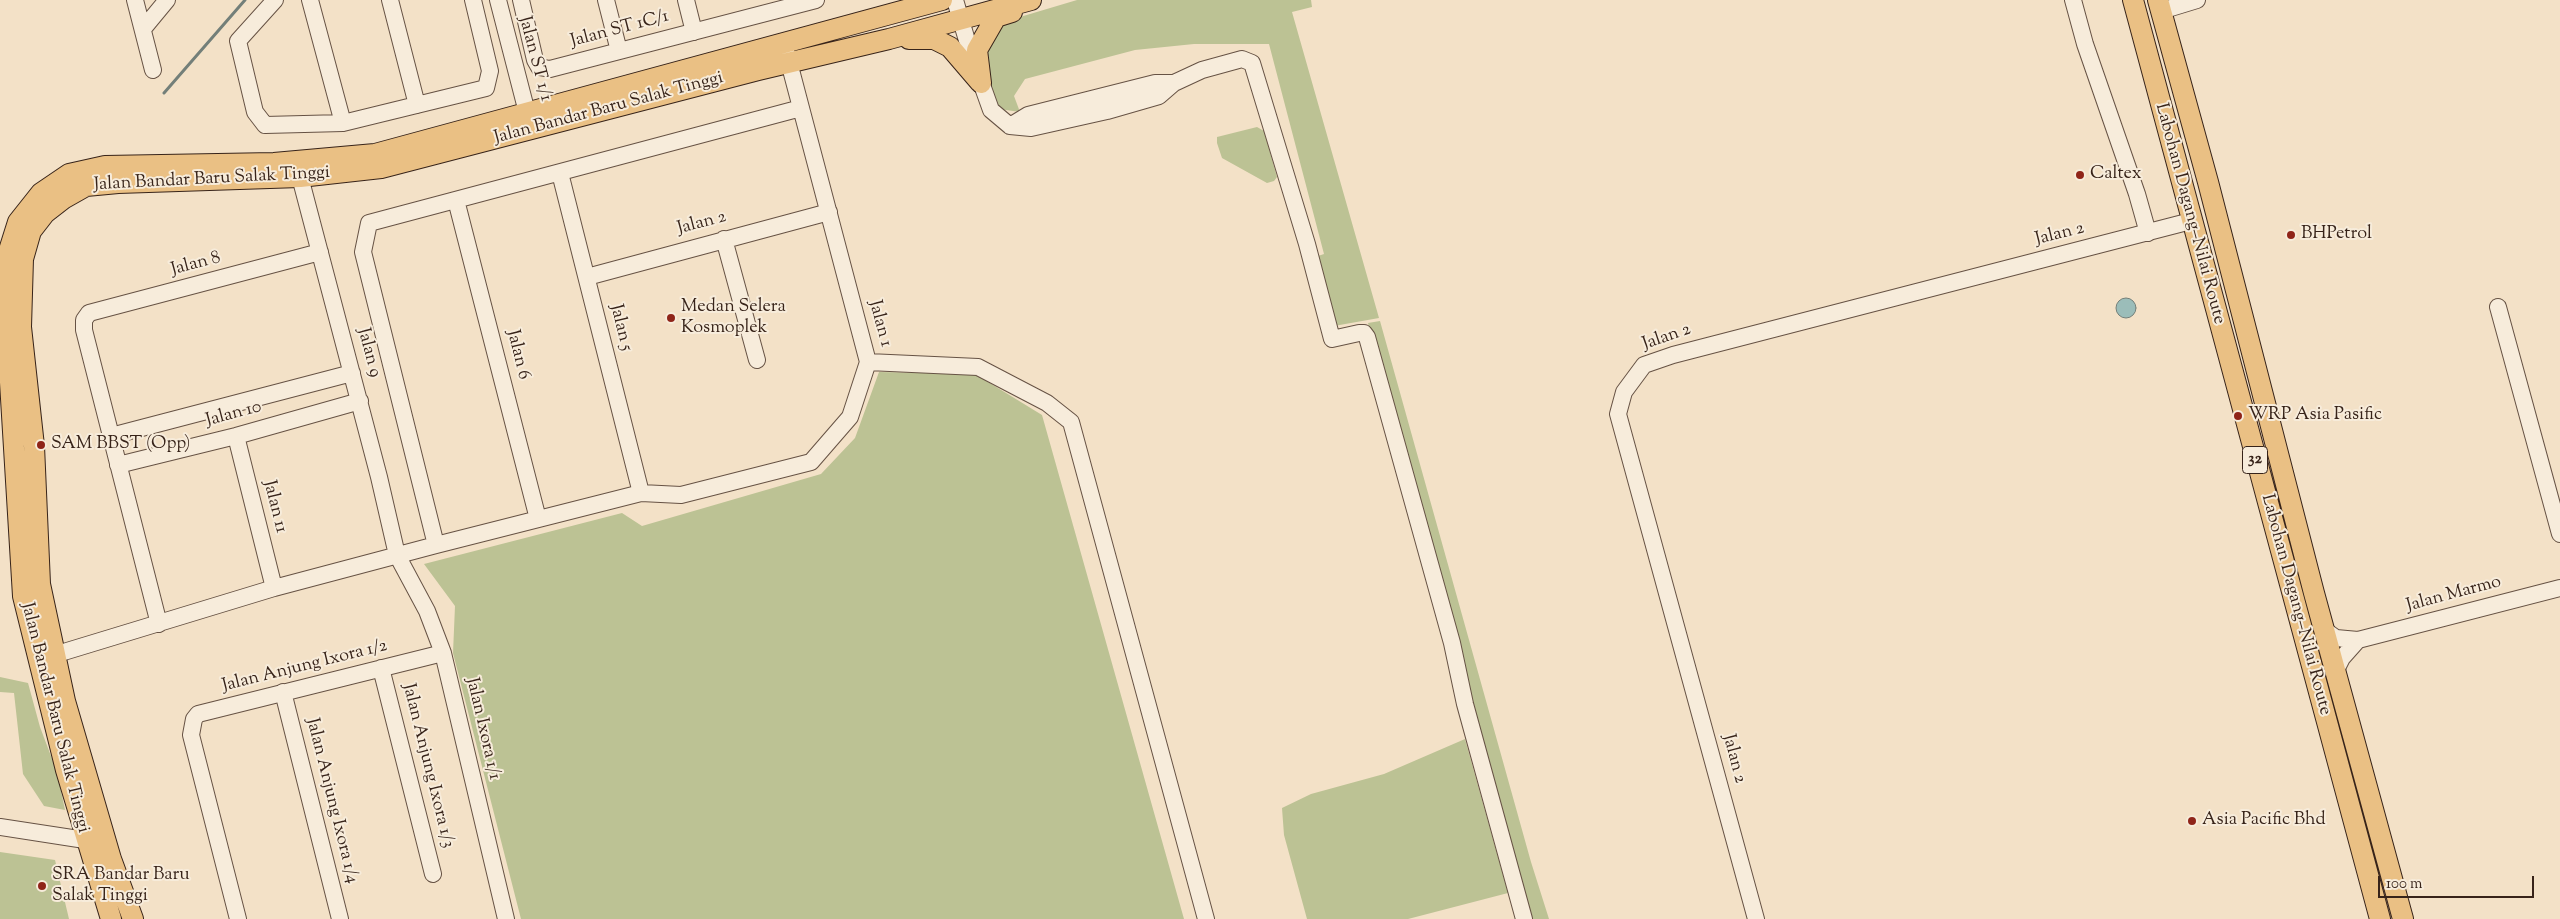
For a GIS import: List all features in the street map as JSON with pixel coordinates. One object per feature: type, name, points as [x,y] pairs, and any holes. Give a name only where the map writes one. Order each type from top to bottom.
[{"type":"main road","name":"Jalan Bandar Baru Salak Tinggi","points":[[111,919],[65,701],[46,657],[40,584],[34,446],[21,328],[23,259],[31,231],[44,213],[63,198],[86,186],[300,170],[381,168],[529,120],[784,42],[942,0]]},
{"type":"main road","name":"Jalan Bandar Baru Salak Tinggi","points":[[529,120],[789,64],[889,39],[958,9],[1031,0]]},
{"type":"main road","points":[[981,83],[977,50],[996,17],[1045,0]]},
{"type":"main road","name":"Labohan Dagang–Nilai Route","points":[[2133,0],[2380,919]]},
{"type":"main road","name":"Labohan Dagang–Nilai Route","points":[[2160,5],[2403,919]]},
{"type":"main road","points":[[889,39],[934,38],[958,54],[981,83]]},
{"type":"main road","name":"Jalan Bandar Baru Salak Tinggi","points":[[95,837],[133,919]]},
{"type":"street","points":[[135,0],[153,70]]},
{"type":"street","points":[[143,29],[167,0]]},
{"type":"street","points":[[275,0],[238,41],[255,112],[264,125],[343,123],[486,88],[490,71],[473,0]]},
{"type":"street","points":[[310,0],[343,123]]},
{"type":"street","points":[[390,0],[417,105]]},
{"type":"street","name":"Jalan ST 1/1","points":[[498,0],[529,120]]},
{"type":"street","name":"Jalan ST 1C/1","points":[[521,0],[535,60],[539,67],[550,69],[694,32],[765,7],[816,0]]},
{"type":"street","points":[[606,0],[619,51]]},
{"type":"street","points":[[686,0],[694,32]]},
{"type":"street","points":[[2073,0],[2084,44],[2137,194],[2148,233]]},
{"type":"street","points":[[2160,5],[2197,0]]},
{"type":"street","points":[[958,9],[991,110],[1010,126],[1031,128],[1108,111],[1159,96],[1174,83],[1202,70],[1242,59],[1252,63],[1307,244],[1332,338],[1359,333],[1367,337],[1452,643],[1464,704],[1524,919]]},
{"type":"street","name":"Jalan 1","points":[[641,492],[670,496],[681,495],[811,462],[850,417],[868,362],[784,42]]},
{"type":"street","points":[[436,545],[363,252],[369,223],[802,108]]},
{"type":"street","name":"Jalan 9","points":[[300,170],[360,401],[397,555]]},
{"type":"street","name":"Jalan 5","points":[[560,172],[641,492]]},
{"type":"street","name":"Jalan 6","points":[[456,200],[538,519]]},
{"type":"street","name":"Jalan 2","points":[[586,277],[828,212]]},
{"type":"street","name":"Jalan 2","points":[[1756,919],[1618,414],[1624,392],[1644,365],[1673,355],[2191,221]]},
{"type":"street","points":[[724,239],[756,360]]},
{"type":"street","name":"Jalan 8","points":[[111,436],[84,320],[89,313],[320,252]]},
{"type":"street","points":[[2498,307],[2560,534]]},
{"type":"street","points":[[868,362],[978,367],[1048,403],[1071,422],[1206,919]]},
{"type":"street","name":"Jalan 10","points":[[111,436],[352,373]]},
{"type":"street","name":"Jalan 10","points":[[118,465],[236,436],[360,401]]},
{"type":"street","points":[[111,436],[159,624]]},
{"type":"street","name":"Jalan 11","points":[[236,436],[274,588]]},
{"type":"street","points":[[46,657],[274,588],[641,492]]},
{"type":"street","name":"Jalan Ixora 1/1","points":[[397,555],[427,611],[443,653],[506,919]]},
{"type":"street","name":"Jalan Marmo","points":[[2358,640],[2560,588]]},
{"type":"street","points":[[2326,631],[2336,638],[2358,640]]},
{"type":"street","points":[[2336,670],[2342,658],[2358,640]]},
{"type":"street","name":"Jalan Anjung Ixora 1/2","points":[[238,919],[191,735],[191,726],[198,714],[443,653]]},
{"type":"street","name":"Jalan Anjung Ixora 1/3","points":[[381,668],[433,874]]},
{"type":"street","name":"Jalan Anjung Ixora 1/4","points":[[283,692],[340,919]]},
{"type":"street","points":[[0,826],[95,837]]},
{"type":"green space","points":[[1077,0],[1311,0],[1312,7],[1292,12],[1379,318],[1334,326],[1315,257],[1324,254],[1269,44],[1194,44],[1135,50],[1025,79],[1014,96],[1020,112],[999,109],[994,104],[983,62],[987,37],[1010,20]]},
{"type":"green space","points":[[1257,127],[1264,131],[1277,177],[1274,181],[1267,183],[1222,158],[1217,143],[1217,137]]},
{"type":"green space","points":[[1380,321],[1531,862],[1549,919],[1533,919],[1514,857],[1368,323]]},
{"type":"green space","points":[[879,372],[975,374],[1042,415],[1184,919],[521,919],[453,653],[455,606],[424,564],[622,513],[642,526],[821,474],[855,438]]},
{"type":"green space","points":[[0,677],[28,683],[40,727],[57,772],[65,810],[44,806],[23,774],[14,693],[0,692]]},
{"type":"green space","points":[[1465,739],[1508,893],[1408,919],[1307,919],[1284,835],[1282,808],[1311,794],[1384,774]]},
{"type":"green space","name":"SRA Bandar Baru Salak Tinggi","points":[[0,852],[55,860],[69,919],[0,919]]},
{"type":"water","points":[[2126,298],[2133,301],[2136,308],[2133,315],[2126,318],[2119,315],[2116,308],[2119,301]]},
{"type":"waterway","points":[[164,93],[245,0]]},
{"type":"place","name":"Caltex","points":[[2080,175]]},
{"type":"place","name":"BHPetrol","points":[[2291,235]]},
{"type":"place","name":"Medan Selera Kosmoplek","points":[[671,318]]},
{"type":"place","name":"WRP Asia Pasific","points":[[2238,416]]},
{"type":"place","name":"SAM BBST (Opp)","points":[[41,445]]},
{"type":"place","name":"Asia Pacific Bhd","points":[[2192,821]]},
{"type":"place","name":"SRA Bandar Baru Salak Tinggi","points":[[42,886]]}]
